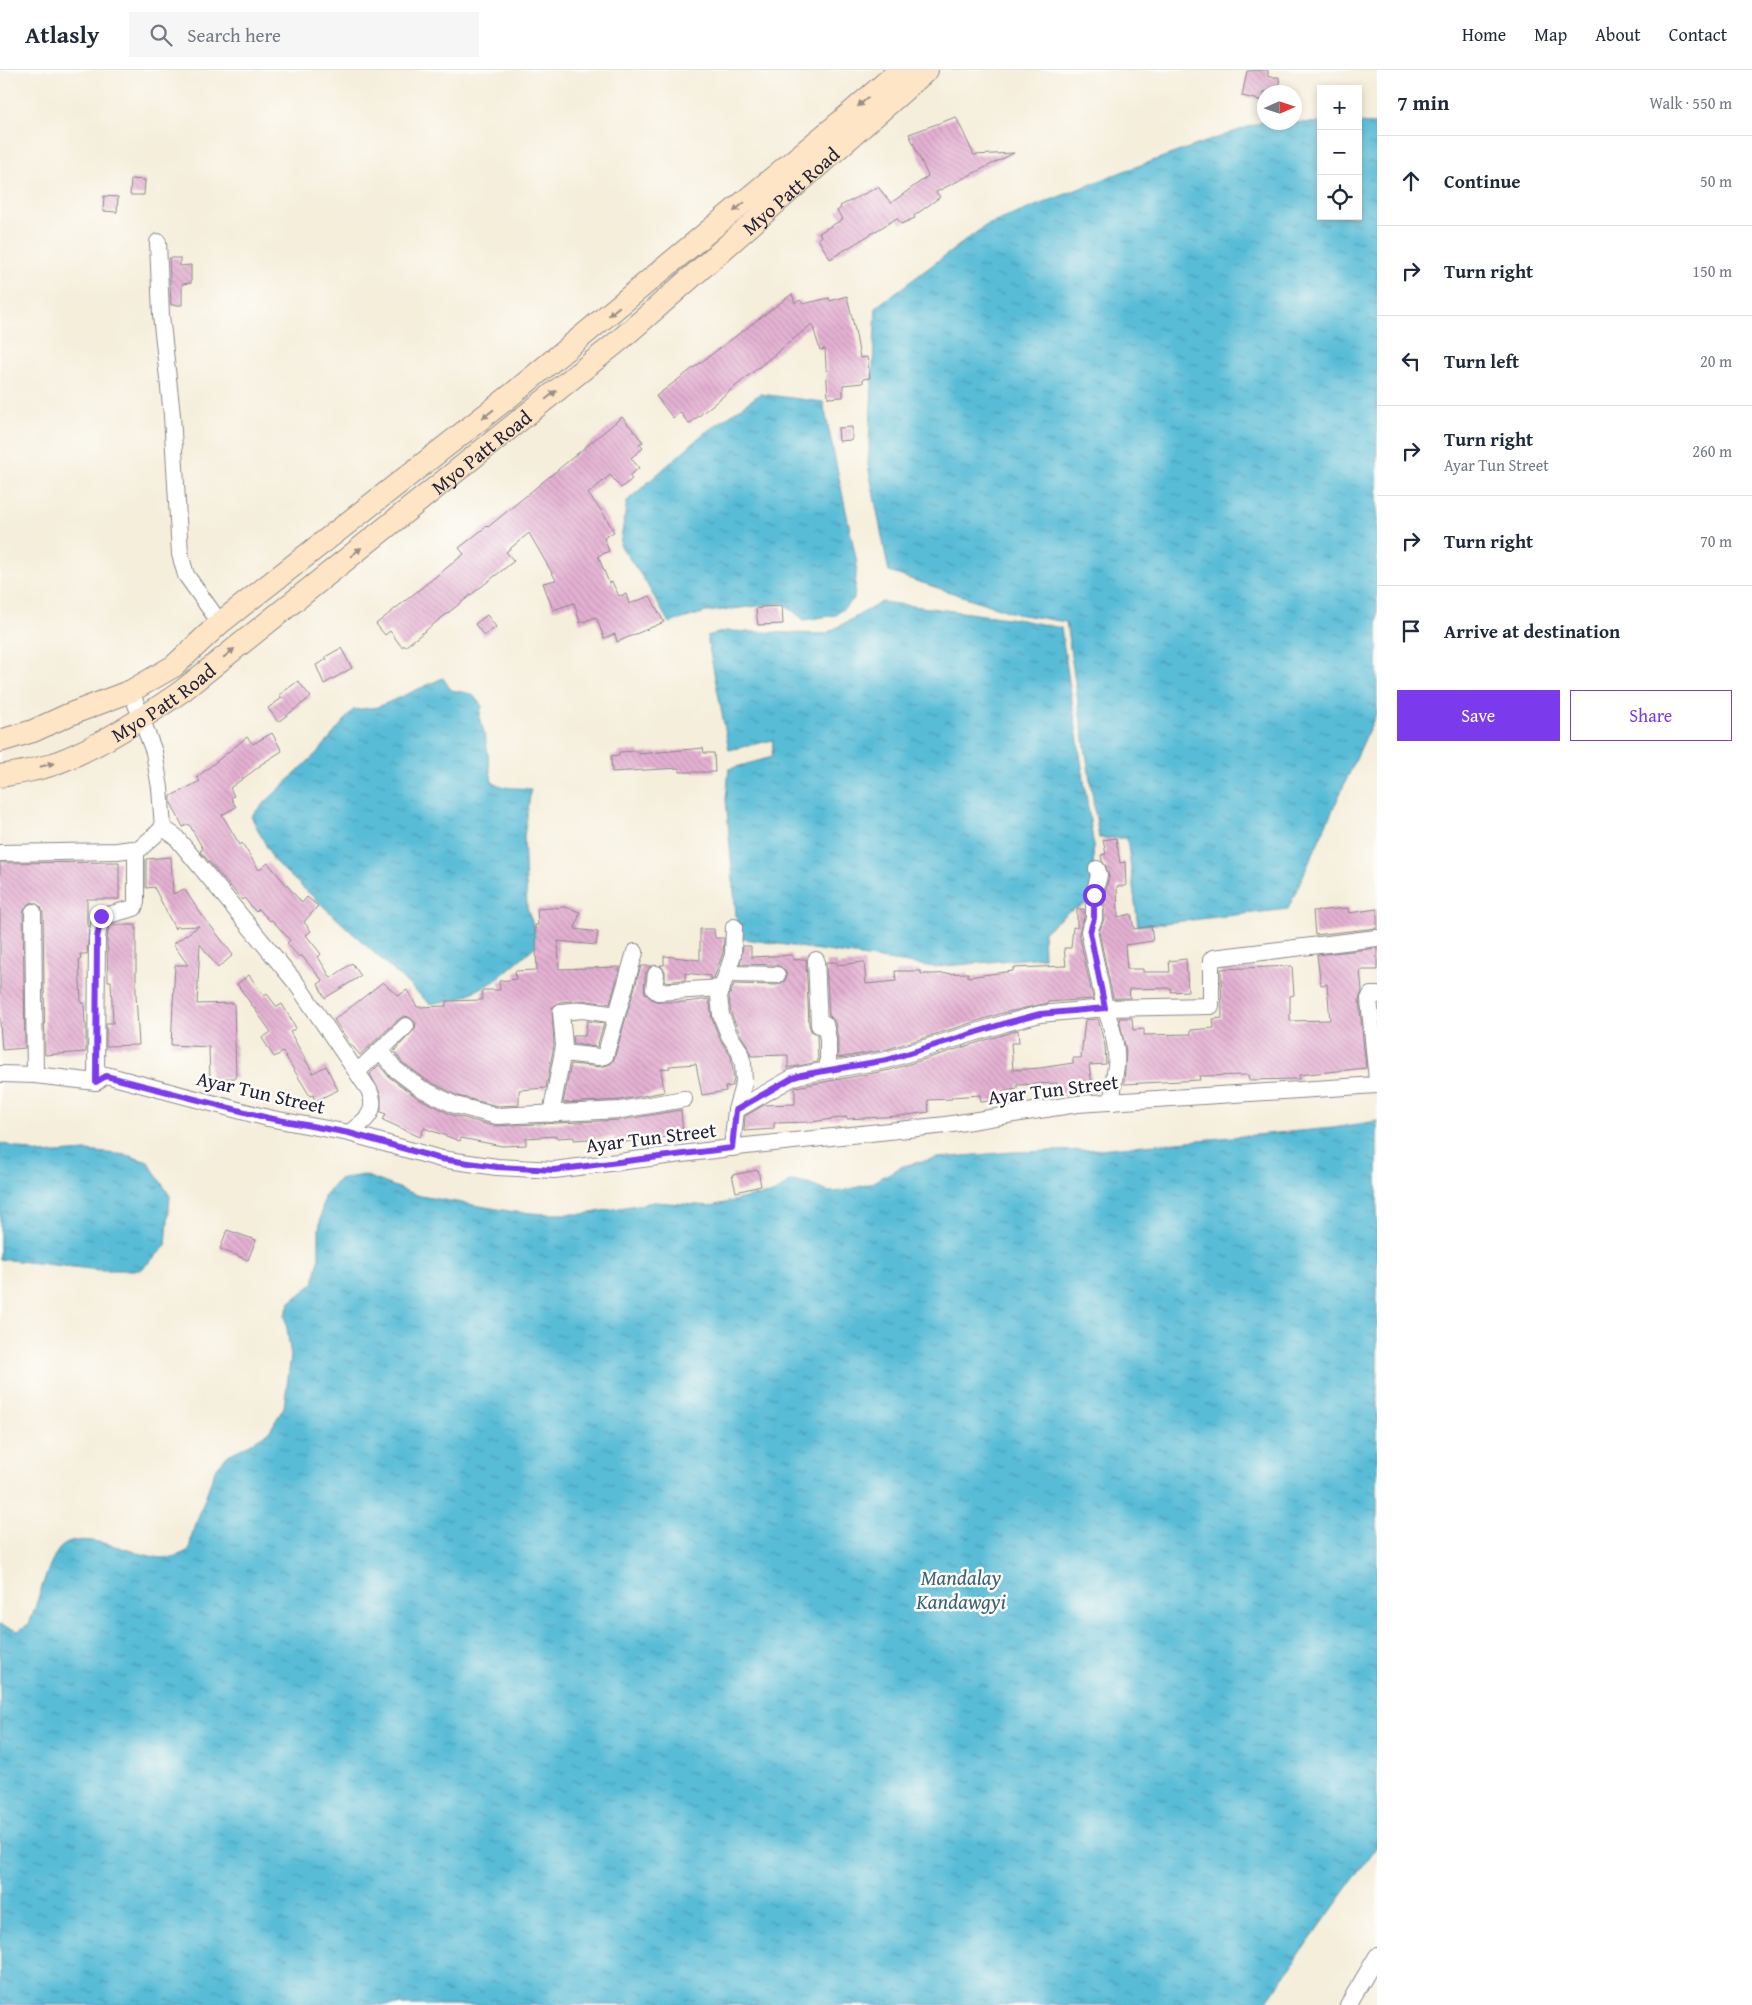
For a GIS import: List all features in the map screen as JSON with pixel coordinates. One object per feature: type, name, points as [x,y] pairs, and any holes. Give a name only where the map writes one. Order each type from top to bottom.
[{"type":"main road","name":"Myo Patt Road","points":[[0,741],[33,731],[68,715],[131,691],[174,666],[220,623],[510,396],[839,123],[898,80],[928,70]]},
{"type":"main road","name":"Myo Patt Road","points":[[0,776],[55,764],[140,719],[182,691],[621,339],[898,80]]},
{"type":"main road","points":[[510,396],[524,417]]},
{"type":"street","points":[[158,242],[161,315],[172,415],[180,554],[186,575],[220,623]]},
{"type":"street","points":[[131,691],[154,752],[160,788],[163,828],[181,844],[296,983],[369,1090],[373,1103],[368,1118],[349,1133]]},
{"type":"street","points":[[96,1082],[97,938],[100,919],[101,916],[134,908],[136,852],[163,828]]},
{"type":"street","points":[[0,852],[117,851],[132,849],[136,852]]},
{"type":"street","points":[[1097,869],[1099,875],[1094,895],[1094,918],[1090,932],[1105,1008],[1111,1023],[1115,1044],[1116,1065],[1111,1085],[1113,1102]]},
{"type":"street","points":[[34,912],[35,1074]]},
{"type":"street","points":[[732,1148],[736,1110],[744,1082],[743,1064],[739,1050],[721,1016],[719,996],[734,947],[734,927]]},
{"type":"street","points":[[736,1110],[792,1078],[887,1060],[1040,1014],[1105,1008],[1211,1006],[1211,960],[1213,958],[1377,938]]},
{"type":"street","points":[[563,1053],[605,1056],[635,952]]},
{"type":"street","points":[[816,960],[819,1025],[825,1024],[828,1039],[828,1070]]},
{"type":"street","points":[[656,974],[654,989],[658,992],[724,981],[777,975]]},
{"type":"street","points":[[1377,994],[1371,995],[1369,999],[1377,1080]]},
{"type":"street","points":[[551,1114],[564,1046],[561,1012],[583,1010],[616,1016]]},
{"type":"street","points":[[357,1072],[381,1052],[406,1026]]},
{"type":"street","points":[[381,1052],[395,1069],[420,1088],[455,1105],[497,1116],[621,1110],[684,1099]]},
{"type":"street","name":"Ayar Tun Street","points":[[0,1074],[35,1074],[96,1082],[106,1076],[268,1118],[349,1133],[441,1159],[497,1167],[554,1170],[732,1148],[946,1125],[1077,1104],[1377,1086]]},
{"type":"street","points":[[1348,2005],[1377,1956]]},
{"type":"water","points":[[1302,123],[1317,123],[1317,220],[1362,220],[1362,123],[1377,124],[1377,712],[1288,909],[1138,926],[1127,838],[1099,838],[1066,622],[1017,614],[889,572],[868,465],[876,307],[985,226],[1124,171],[1257,124],[1257,130],[1302,130]]},
{"type":"water","points":[[760,394],[823,402],[857,563],[854,599],[836,615],[804,620],[783,603],[706,612],[669,623],[645,581],[620,545],[627,501],[703,434]]},
{"type":"water","points":[[882,602],[1016,619],[1061,628],[1093,841],[1094,900],[1068,912],[1043,933],[1044,957],[935,967],[738,938],[726,799],[729,769],[772,757],[773,740],[729,750],[707,636],[726,631],[825,634]]},
{"type":"water","points":[[443,678],[451,690],[472,694],[482,706],[480,720],[485,736],[492,782],[506,787],[531,789],[524,837],[527,907],[539,943],[495,981],[461,998],[430,1004],[274,861],[251,816],[320,750],[353,710],[378,707]]},
{"type":"water","name":"Mandalay Kandawgyi","points":[[1377,1121],[1377,1846],[1264,2005],[0,2005],[0,1625],[18,1631],[29,1624],[53,1559],[57,1552],[66,1544],[79,1541],[93,1541],[141,1554],[167,1558],[189,1550],[192,1535],[215,1470],[228,1455],[269,1432],[284,1407],[291,1356],[285,1315],[290,1302],[313,1284],[319,1260],[319,1229],[324,1197],[339,1179],[364,1175],[420,1196],[515,1212],[585,1214],[654,1202],[712,1206],[754,1196],[773,1194],[792,1181],[808,1184],[829,1192],[843,1191],[869,1184],[903,1166],[937,1158],[1014,1152],[1088,1150],[1333,1128]]},
{"type":"water","points":[[0,1143],[42,1154],[86,1151],[127,1155],[148,1162],[170,1196],[166,1246],[141,1270],[100,1270],[0,1259]]},
{"type":"building","points":[[1268,70],[1268,77],[1279,77],[1280,85],[1257,85],[1257,99],[1242,96],[1247,71]]},
{"type":"building","points":[[956,117],[974,155],[1014,153],[936,192],[940,197],[914,216],[915,218],[901,224],[897,218],[830,259],[818,239],[821,236],[819,233],[843,219],[837,211],[841,208],[840,206],[878,187],[891,203],[928,176],[909,134]]},
{"type":"building","points":[[131,179],[145,180],[144,195],[130,195]]},
{"type":"building","points":[[104,196],[118,197],[117,212],[103,211]]},
{"type":"building","points":[[169,258],[180,258],[180,266],[191,265],[191,283],[182,284],[182,305],[171,305]]},
{"type":"building","points":[[792,294],[795,303],[800,300],[803,304],[829,298],[830,301],[847,296],[860,358],[867,357],[870,378],[863,379],[863,383],[843,385],[843,397],[828,398],[825,349],[820,350],[812,324],[689,424],[680,412],[673,418],[656,396]]},
{"type":"building","points":[[622,417],[643,442],[639,444],[643,448],[631,458],[639,468],[629,476],[632,479],[621,488],[610,475],[588,494],[604,514],[614,532],[604,538],[609,551],[598,556],[609,583],[612,582],[619,596],[626,594],[629,604],[650,596],[664,622],[617,642],[615,634],[604,638],[596,617],[580,623],[574,603],[553,610],[543,583],[556,580],[529,533],[506,552],[514,561],[406,646],[401,646],[390,631],[385,635],[376,624],[464,554],[459,548],[488,527]]},
{"type":"building","points":[[852,427],[852,440],[839,441],[838,428]]},
{"type":"building","points":[[782,606],[783,624],[758,625],[756,609]]},
{"type":"building","points":[[487,615],[496,627],[484,636],[475,624]]},
{"type":"building","points":[[341,648],[352,668],[324,684],[316,665],[327,659],[325,657]]},
{"type":"building","points":[[298,681],[311,697],[278,722],[268,708],[282,698],[279,695]]},
{"type":"building","points":[[272,733],[282,751],[230,788],[234,796],[231,798],[236,807],[222,815],[240,845],[242,843],[259,870],[268,863],[302,903],[307,897],[318,906],[304,922],[311,931],[306,935],[321,954],[318,957],[331,978],[352,963],[361,976],[325,998],[318,984],[323,981],[301,955],[299,957],[287,943],[290,940],[272,920],[270,921],[259,909],[256,912],[244,898],[242,900],[222,877],[200,851],[203,849],[189,824],[183,827],[171,803],[171,796],[200,781],[197,777],[247,737],[253,744]]},
{"type":"building","points":[[703,748],[704,753],[714,753],[715,772],[680,772],[679,768],[612,772],[611,756],[619,755],[619,752],[639,751],[639,754]]},
{"type":"building","points":[[1116,838],[1120,863],[1125,862],[1126,886],[1117,886],[1118,917],[1131,914],[1134,929],[1151,926],[1153,941],[1125,945],[1127,969],[1143,969],[1143,972],[1170,972],[1169,961],[1186,959],[1188,991],[1171,992],[1171,988],[1129,989],[1130,998],[1113,998],[1099,932],[1104,919],[1104,896],[1109,877],[1101,855],[1106,854],[1103,840]]},
{"type":"building","points":[[171,857],[173,894],[184,889],[233,955],[218,968],[200,944],[197,1004],[234,1003],[236,1078],[210,1079],[209,1047],[171,1045],[175,965],[188,965],[173,944],[199,926],[175,927],[175,929],[154,887],[146,888],[146,859]]},
{"type":"building","points":[[119,862],[119,899],[87,899],[87,925],[89,925],[87,954],[80,954],[81,959],[79,960],[81,1003],[84,1003],[86,1024],[86,1052],[45,1055],[43,912],[41,907],[33,902],[28,904],[23,912],[25,1048],[2,1050],[0,1023],[0,863]]},
{"type":"building","points":[[565,907],[580,912],[575,929],[598,932],[596,945],[558,941],[559,969],[620,967],[610,1004],[582,1000],[560,1002],[552,1007],[554,1045],[546,1088],[519,1090],[519,1105],[498,1106],[458,1096],[425,1079],[402,1062],[394,1051],[415,1029],[416,1023],[409,1017],[404,1016],[399,1019],[360,1055],[334,1020],[383,982],[398,996],[407,990],[417,1007],[446,1006],[446,1001],[482,1000],[482,990],[500,990],[499,981],[516,979],[515,971],[537,970],[535,925],[538,925],[537,909]]},
{"type":"building","points":[[1348,908],[1349,913],[1377,909],[1377,928],[1315,935],[1313,911]]},
{"type":"building","points":[[1077,909],[1084,909],[1084,917],[1079,933],[1093,999],[1048,1002],[1003,1013],[885,1050],[838,1058],[838,1039],[835,1022],[829,1015],[826,962],[837,962],[837,965],[864,962],[866,984],[896,981],[895,971],[921,971],[921,974],[968,973],[968,977],[1013,971],[1013,968],[1066,966],[1064,948],[1071,948],[1073,927],[1077,928]]},
{"type":"building","points":[[109,925],[136,925],[136,995],[139,1045],[106,1046],[106,1023],[113,1023],[111,981],[108,981],[107,939]]},
{"type":"building","points":[[700,929],[714,929],[715,938],[724,938],[723,953],[714,978],[710,979],[710,976],[685,973],[685,980],[665,982],[665,971],[660,965],[664,965],[664,956],[700,960]]},
{"type":"building","points":[[743,946],[751,946],[751,957],[792,955],[793,960],[806,959],[809,1025],[811,1031],[817,1034],[818,1062],[788,1068],[788,1055],[751,1056],[731,1013],[729,997],[734,984],[777,985],[785,981],[787,975],[785,970],[778,965],[740,964]]},
{"type":"building","points":[[1377,948],[1377,970],[1360,970],[1362,990],[1359,1000],[1366,1068],[1299,1075],[1300,1079],[1249,1080],[1248,1075],[1199,1076],[1200,1080],[1124,1084],[1126,1051],[1119,1018],[1132,1018],[1133,1030],[1144,1029],[1144,1035],[1191,1034],[1191,1030],[1214,1028],[1213,1019],[1222,1018],[1221,969],[1292,966],[1294,995],[1290,996],[1290,1021],[1330,1020],[1327,984],[1321,985],[1317,955]]},
{"type":"building","points":[[641,966],[651,966],[646,972],[644,988],[645,993],[653,1000],[659,1002],[685,1002],[709,999],[712,1019],[720,1039],[731,1057],[734,1079],[732,1086],[725,1087],[726,1091],[702,1095],[696,1064],[669,1066],[670,1068],[661,1069],[664,1092],[620,1100],[563,1103],[571,1064],[601,1067],[611,1064],[614,1059]]},
{"type":"building","points":[[249,975],[264,996],[267,994],[277,1007],[282,1004],[296,1028],[290,1032],[313,1073],[326,1066],[338,1090],[315,1101],[313,1095],[310,1096],[283,1052],[274,1057],[262,1038],[271,1032],[237,984]]},
{"type":"building","points":[[1098,1019],[1105,1046],[1106,1064],[1089,1065],[1093,1090],[1058,1095],[1057,1083],[1017,1085],[1017,1089],[1002,1091],[1003,1100],[981,1102],[980,1095],[952,1097],[952,1099],[928,1100],[929,1112],[900,1116],[847,1119],[847,1117],[811,1122],[774,1123],[774,1129],[744,1131],[745,1116],[764,1105],[795,1104],[796,1087],[890,1070],[1018,1030],[1019,1043],[1011,1043],[1013,1070],[1073,1063],[1073,1058],[1081,1058],[1085,1020]]},
{"type":"building","points":[[587,1021],[604,1023],[597,1047],[574,1044],[573,1036],[585,1036]]},
{"type":"building","points":[[379,1065],[389,1077],[416,1097],[452,1115],[494,1126],[621,1120],[681,1110],[683,1135],[616,1143],[616,1137],[574,1140],[574,1137],[557,1138],[557,1136],[526,1138],[526,1145],[502,1146],[461,1138],[460,1141],[424,1128],[420,1137],[383,1120],[386,1114],[381,1112],[381,1095],[370,1074]]},
{"type":"building","points":[[758,1170],[761,1186],[736,1192],[732,1175]]},
{"type":"building","points":[[227,1230],[256,1240],[248,1260],[220,1249]]},
{"type":"route","points":[[101,916],[97,938],[96,1082],[106,1076],[268,1118],[349,1133],[441,1159],[497,1167],[554,1170],[732,1148],[736,1110],[792,1078],[887,1060],[1040,1014],[1105,1008],[1090,932],[1094,918],[1094,895]]}]
